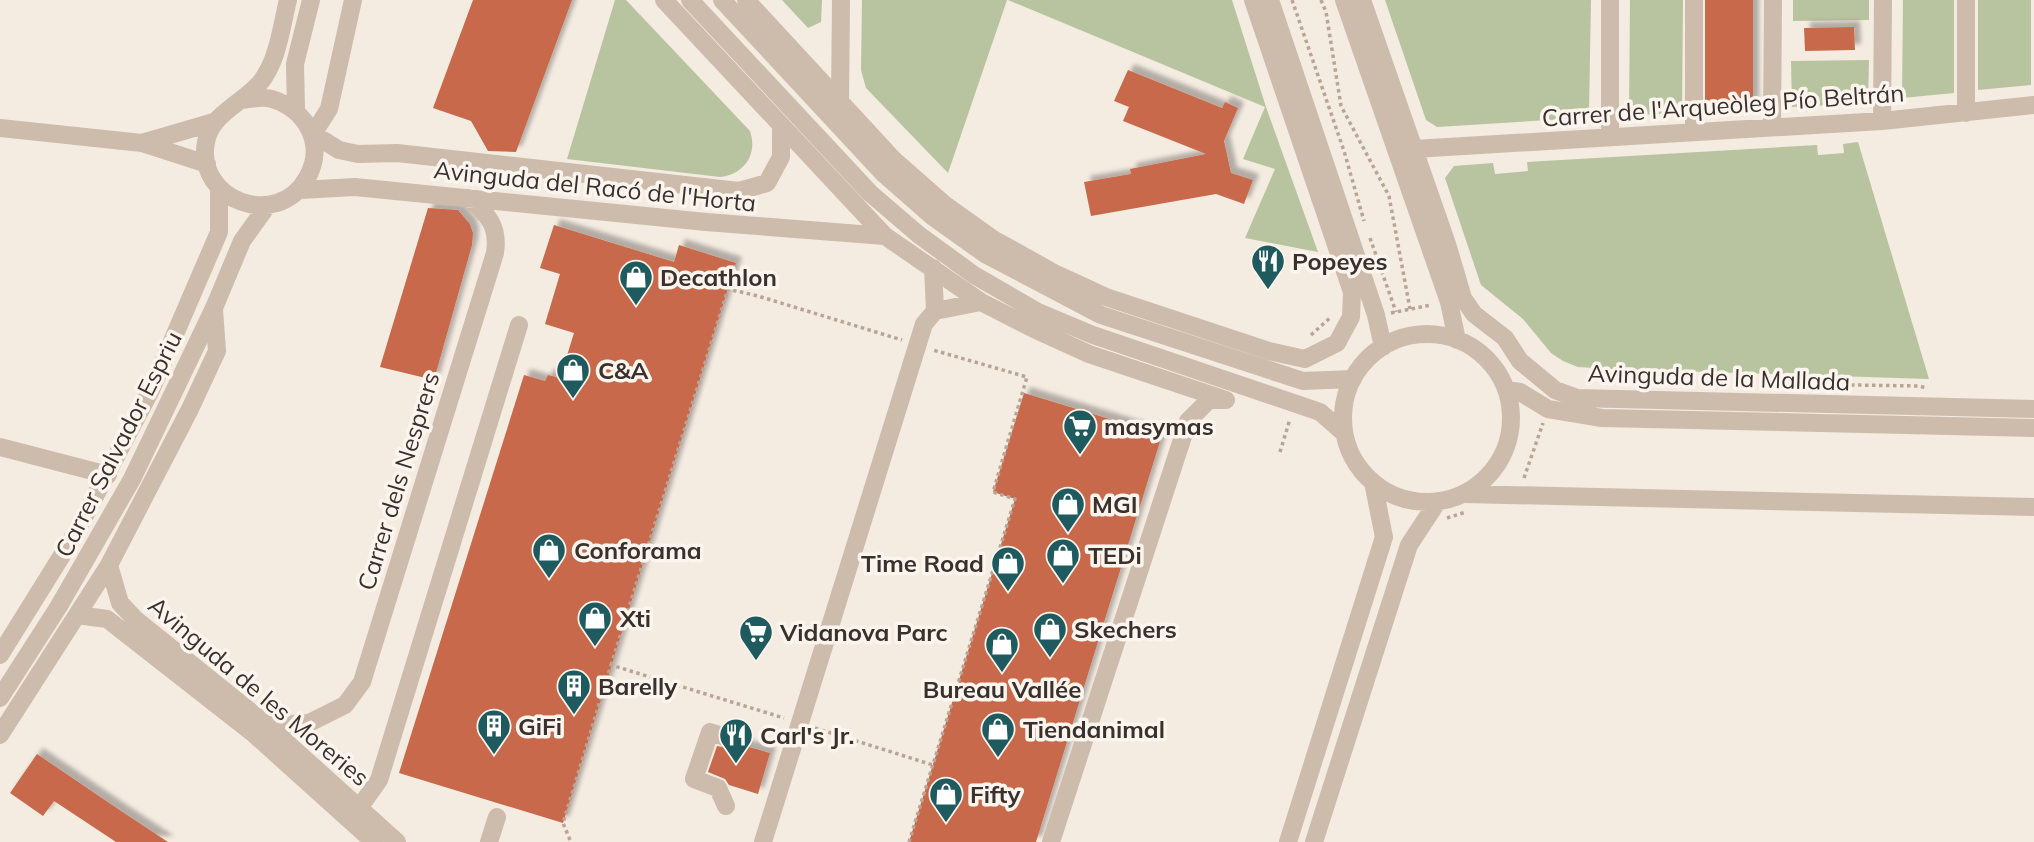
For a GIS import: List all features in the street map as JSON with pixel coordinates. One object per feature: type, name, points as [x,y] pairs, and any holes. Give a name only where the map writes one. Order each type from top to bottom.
[{"type":"street","points":[[142,143],[214,122],[259,84],[272,64],[288,0]]},
{"type":"street","points":[[296,110],[295,64],[311,0]]},
{"type":"street","points":[[313,134],[329,109],[353,0]]},
{"type":"street","points":[[664,0],[885,236],[981,302],[1089,354],[1226,400]]},
{"type":"street","points":[[690,0],[870,193],[919,235],[974,275],[1038,312],[1093,335],[1320,412],[1344,433]]},
{"type":"street","points":[[722,0],[884,174],[933,217],[985,254],[1101,315],[1303,381],[1353,379]]},
{"type":"street","points":[[746,0],[894,159],[944,204],[993,239],[1056,274],[1106,297],[1250,345],[1305,359],[1337,343],[1351,317],[1352,292],[1253,0]]},
{"type":"street","points":[[840,103],[841,0]]},
{"type":"street","points":[[1270,0],[1360,265],[1383,347]]},
{"type":"street","points":[[1344,0],[1449,302],[1457,340]]},
{"type":"street","name":"Avinguda de la Mallada","points":[[1362,0],[1447,244],[1463,298],[1474,314],[1505,338],[1520,361],[1555,390],[1577,398],[2034,409]]},
{"type":"street","points":[[1610,0],[1610,137]]},
{"type":"street","points":[[1694,0],[1694,132]]},
{"type":"street","points":[[1772,127],[1773,0]]},
{"type":"street","points":[[1882,121],[1883,0]]},
{"type":"street","points":[[1966,0],[1966,113]]},
{"type":"street","points":[[214,122],[206,142],[206,164],[219,188],[241,203],[267,206],[285,201],[300,190],[314,165],[313,134],[296,110],[270,97],[241,100]]},
{"type":"street","name":"Carrer de l'Arqueòleg Pío Beltrán","points":[[1414,149],[1882,121],[2034,105]]},
{"type":"street","name":"Avinguda del Racó de l'Horta","points":[[313,134],[339,150],[358,154],[397,153],[740,191],[767,183],[781,158],[781,126]]},
{"type":"street","points":[[0,128],[142,143],[206,164]]},
{"type":"street","name":"Avinguda del Racó de l'Horta","points":[[300,190],[355,187],[706,222],[885,236]]},
{"type":"street","name":"Carrer Salvador Espriu","points":[[0,655],[74,536],[151,390],[219,232],[219,188]]},
{"type":"street","name":"Carrer dels Nesprers","points":[[267,725],[309,723],[345,705],[362,682],[495,253],[498,237],[486,212],[468,198]]},
{"type":"street","name":"Carrer Salvador Espriu","points":[[0,698],[59,606],[132,479],[214,308],[242,240],[267,206]]},
{"type":"street","points":[[1436,266],[1447,244]]},
{"type":"street","points":[[1340,258],[1360,265]]},
{"type":"street","points":[[764,842],[917,345],[924,324],[934,311],[933,268]]},
{"type":"street","points":[[934,311],[981,302]]},
{"type":"street","points":[[0,735],[108,565],[190,409],[217,351],[214,308]]},
{"type":"street","points":[[359,808],[379,780],[519,325]]},
{"type":"street","points":[[1465,494],[1484,481],[1505,451],[1512,414],[1501,377],[1488,359],[1472,347],[1440,335],[1419,335],[1383,347],[1363,364],[1353,379],[1344,406],[1344,433],[1354,460],[1373,482],[1403,499],[1438,502],[1465,494],[2034,507]]},
{"type":"street","points":[[1250,345],[1268,368]]},
{"type":"street","points":[[1051,842],[1188,421],[1209,400],[1226,400],[1255,389]]},
{"type":"street","points":[[1507,390],[1520,392],[1548,409],[1606,418],[2034,428]]},
{"type":"street","points":[[1606,418],[1634,400]]},
{"type":"street","points":[[0,447],[108,475]]},
{"type":"street","points":[[1288,842],[1384,537],[1373,482]]},
{"type":"street","points":[[1314,842],[1409,545],[1438,502]]},
{"type":"street","name":"Avinguda de les Moreries","points":[[108,565],[120,603],[135,619],[267,725],[397,842]]},
{"type":"street","name":"Avinguda de les Moreries","points":[[77,615],[107,619],[254,734],[374,842]]},
{"type":"street","points":[[726,806],[718,788],[694,779],[710,732],[732,739],[736,727]]},
{"type":"street","points":[[489,842],[497,817]]},
{"type":"path","points":[[1292,0],[1344,151],[1364,221]]},
{"type":"path","points":[[1321,0],[1326,12],[1341,106],[1389,196],[1410,309]]},
{"type":"path","points":[[1369,234],[1396,312]]},
{"type":"path","points":[[611,665],[736,263]]},
{"type":"path","points":[[728,289],[1027,377],[993,492],[1015,499],[909,842]]},
{"type":"path","points":[[1376,316],[1449,302]]},
{"type":"path","points":[[1783,384],[1919,386],[1936,390]]},
{"type":"path","points":[[1280,452],[1294,402]]},
{"type":"green space","points":[[615,0],[626,0],[750,131],[750,155],[747,162],[736,172],[720,177],[567,159]]},
{"type":"green space","points":[[782,0],[822,0],[821,22],[808,28]]},
{"type":"green space","points":[[862,0],[1007,0],[948,173],[866,88],[861,70]]},
{"type":"green space","points":[[1008,0],[1232,0],[1266,107],[1318,252],[1245,238],[1275,169],[1243,159],[1265,107]]},
{"type":"green space","points":[[1385,0],[1591,0],[1589,110],[1580,118],[1437,127],[1426,120]]},
{"type":"green space","points":[[1630,0],[1683,0],[1682,112],[1629,116]]},
{"type":"green space","points":[[1793,0],[1869,0],[1869,20],[1793,21]]},
{"type":"green space","points":[[1903,0],[1954,0],[1954,93],[1902,98]]},
{"type":"green space","points":[[1978,0],[2031,0],[2031,85],[1978,90]]},
{"type":"green space","points":[[1869,60],[1868,103],[1792,107],[1791,61]]},
{"type":"green space","points":[[1858,142],[1929,379],[1609,369],[1578,367],[1563,361],[1551,353],[1523,319],[1481,285],[1445,178],[1454,166],[1493,163],[1495,174],[1528,171],[1527,162],[1817,145],[1818,155],[1844,153],[1843,144]]},
{"type":"building","points":[[473,0],[572,0],[516,152],[488,151],[471,121],[433,108]]},
{"type":"building","points":[[1705,0],[1753,0],[1753,105],[1705,105]]},
{"type":"building","points":[[1854,27],[1855,50],[1805,51],[1804,28]]},
{"type":"building","points":[[1128,70],[1222,108],[1225,102],[1238,108],[1224,141],[1231,173],[1253,180],[1244,204],[1216,194],[1091,216],[1084,182],[1131,174],[1130,169],[1206,154],[1123,121],[1129,107],[1114,101]]},
{"type":"building","points":[[428,208],[458,210],[470,224],[473,233],[472,245],[434,380],[380,367]]},
{"type":"building","points":[[554,225],[674,262],[679,245],[736,263],[563,823],[399,773],[524,375],[545,381],[548,375],[560,378],[574,333],[545,324],[560,274],[540,268]]},
{"type":"building","points":[[1024,393],[1162,435],[1036,842],[909,842],[1015,499],[993,492]]},
{"type":"building","name":"Carl's Jr.","points":[[742,745],[770,753],[758,794],[729,785],[725,779],[708,772],[717,746],[734,750]]},
{"type":"building","points":[[37,754],[168,842],[116,842],[54,801],[43,816],[10,793]]},
{"type":"place","name":"Popeyes","points":[[1268,291]]},
{"type":"place","name":"Decathlon","points":[[636,307]]},
{"type":"place","name":"C&A","points":[[573,400]]},
{"type":"place","name":"masymas","points":[[1080,456]]},
{"type":"place","name":"MGI","points":[[1068,534]]},
{"type":"place","name":"Conforama","points":[[549,580]]},
{"type":"place","name":"TEDi","points":[[1063,585]]},
{"type":"place","name":"Time Road","points":[[1008,593]]},
{"type":"place","name":"Xti","points":[[595,648]]},
{"type":"place","name":"Skechers","points":[[1050,659]]},
{"type":"place","name":"Vidanova Parc","points":[[756,662]]},
{"type":"place","name":"Bureau Vallée","points":[[1002,674]]},
{"type":"place","name":"Barelly","points":[[574,716]]},
{"type":"place","name":"GiFi","points":[[494,756]]},
{"type":"place","name":"Tiendanimal","points":[[998,759]]},
{"type":"place","name":"Carl's Jr.","points":[[736,765]]},
{"type":"place","name":"Fifty","points":[[946,824]]}]
